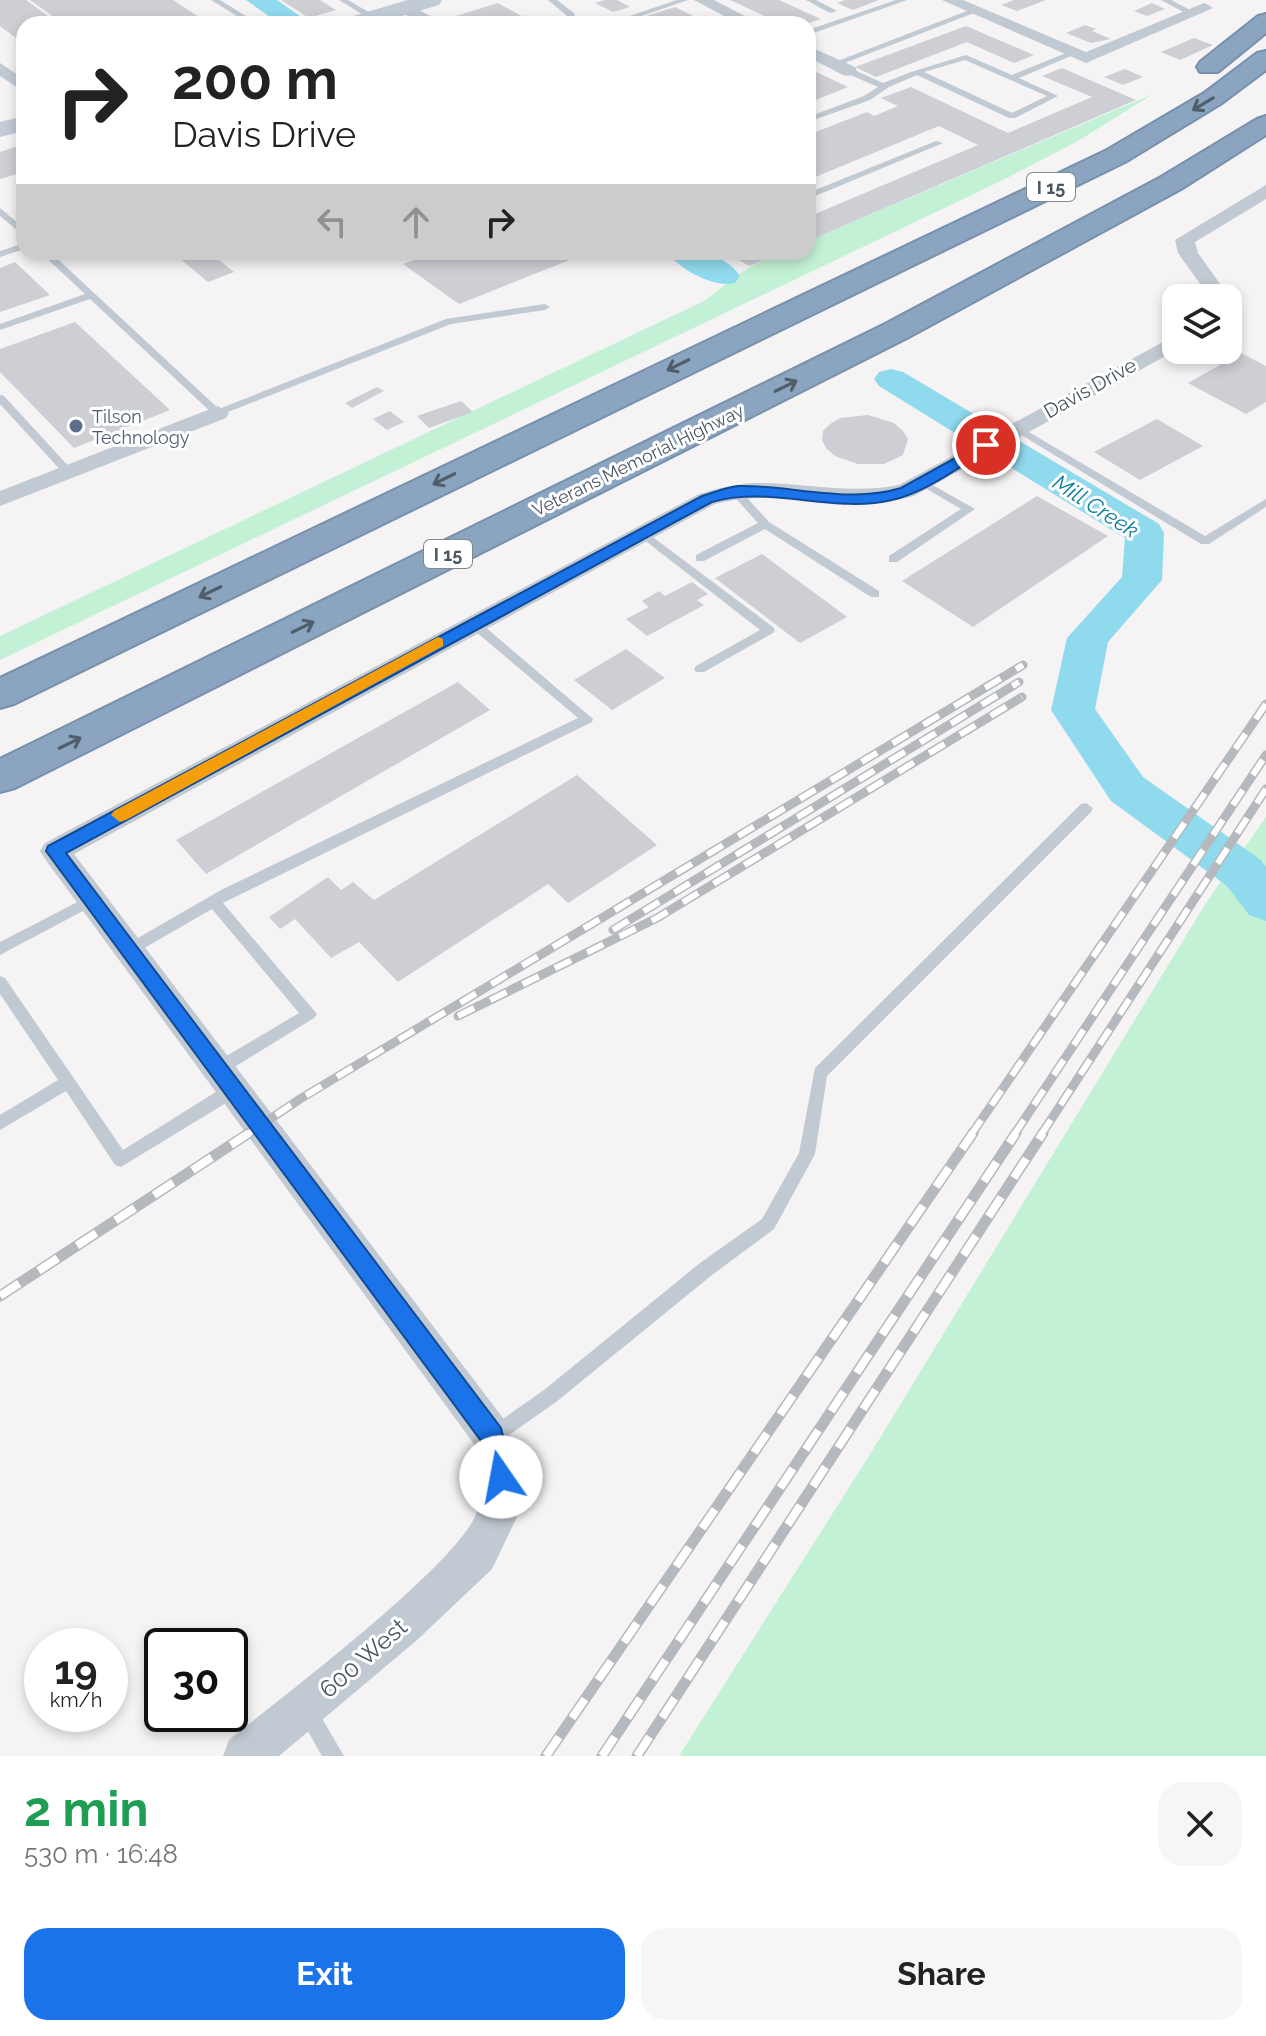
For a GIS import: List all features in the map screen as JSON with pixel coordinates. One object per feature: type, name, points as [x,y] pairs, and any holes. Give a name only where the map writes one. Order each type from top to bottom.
[{"type":"highway","points":[[1186,82],[1211,66],[1266,21]]},
{"type":"highway","name":"I 15","points":[[0,694],[824,294],[1116,156],[1213,98],[1266,58]]},
{"type":"highway","points":[[824,294],[1075,153],[1137,114]]},
{"type":"highway","name":"Veterans Memorial Highway","points":[[0,777],[896,331],[1171,183],[1266,124]]},
{"type":"highway","points":[[896,331],[1266,150]]},
{"type":"main road","points":[[377,16],[431,0]]},
{"type":"street","points":[[702,0],[735,16]]},
{"type":"street","points":[[950,0],[1080,55],[1198,10]]},
{"type":"street","points":[[405,8],[420,16]]},
{"type":"street","points":[[816,55],[842,67]]},
{"type":"street","points":[[0,68],[16,81]]},
{"type":"street","points":[[1210,284],[1188,253],[1185,240],[1266,191]]},
{"type":"street","name":"Davis Drive","points":[[91,900],[55,851],[707,499],[735,491],[888,497],[922,482],[1162,349]]},
{"type":"street","points":[[5,490],[68,472],[218,413]]},
{"type":"street","points":[[91,900],[492,1436]]},
{"type":"street","name":"600 West","points":[[245,1756],[401,1626],[477,1554],[497,1517],[501,1477],[492,1436]]},
{"type":"lane","points":[[215,0],[242,16]]},
{"type":"lane","points":[[346,0],[371,16]]},
{"type":"lane","points":[[552,0],[571,16]]},
{"type":"lane","points":[[635,16],[684,0]]},
{"type":"lane","points":[[810,0],[833,11]]},
{"type":"lane","points":[[816,30],[903,0]]},
{"type":"lane","points":[[1165,0],[1198,10]]},
{"type":"lane","points":[[842,67],[975,11]]},
{"type":"lane","points":[[1011,78],[1080,55]]},
{"type":"lane","points":[[816,117],[867,98],[919,73],[966,57],[1054,96],[1012,116],[919,73]]},
{"type":"lane","points":[[842,67],[885,87]]},
{"type":"lane","points":[[816,193],[939,143]]},
{"type":"lane","points":[[0,211],[16,226]]},
{"type":"lane","points":[[54,260],[218,413],[449,321],[545,307]]},
{"type":"lane","points":[[0,327],[92,295]]},
{"type":"lane","points":[[0,398],[68,472]]},
{"type":"lane","points":[[1003,436],[1205,541],[1266,502]]},
{"type":"lane","points":[[893,559],[969,509],[922,482]]},
{"type":"lane","points":[[735,491],[765,524],[875,594]]},
{"type":"lane","points":[[700,558],[765,524]]},
{"type":"lane","points":[[642,533],[769,630],[700,669]]},
{"type":"lane","points":[[129,950],[214,902],[587,719],[473,623]]},
{"type":"lane","points":[[492,1436],[550,1396],[706,1269],[768,1224],[807,1154],[820,1073],[1086,808]]},
{"type":"lane","points":[[0,949],[91,900]]},
{"type":"lane","points":[[0,982],[121,1160],[309,1014],[214,902]]},
{"type":"lane","points":[[0,1123],[68,1082]]},
{"type":"lane","points":[[305,1708],[334,1756]]},
{"type":"green space","points":[[1153,94],[1078,141],[1007,178],[0,660],[0,636],[704,301],[764,260],[816,260],[816,238]]},
{"type":"green space","points":[[1266,817],[1266,1756],[679,1756],[869,1456],[1206,903]]},
{"type":"building","points":[[0,0],[26,0],[48,16],[16,16],[16,38],[0,26]]},
{"type":"building","points":[[30,0],[173,0],[197,16],[53,16]]},
{"type":"building","points":[[281,0],[320,0],[336,10],[316,16],[306,16]]},
{"type":"building","points":[[617,0],[630,7],[613,12],[595,3]]},
{"type":"building","points":[[730,0],[779,0],[814,16],[765,16]]},
{"type":"building","points":[[845,0],[879,0],[853,10],[837,3]]},
{"type":"building","points":[[1014,0],[1046,0],[1017,11],[1001,5]]},
{"type":"building","points":[[498,3],[522,16],[456,16]]},
{"type":"building","points":[[1152,3],[1165,9],[1147,16],[1134,11]]},
{"type":"building","points":[[675,7],[694,16],[647,16]]},
{"type":"building","points":[[1085,25],[1111,39],[1091,43],[1066,33]]},
{"type":"building","points":[[966,26],[1034,55],[1014,63],[967,42],[876,77],[855,67]]},
{"type":"building","points":[[1194,38],[1213,45],[1180,60],[1161,52]]},
{"type":"building","points":[[1062,68],[1136,100],[816,238],[816,214],[978,145],[939,126],[816,177],[816,132],[867,112],[874,116],[898,106],[881,98],[911,87],[1008,133],[1092,97],[1042,76]]},
{"type":"building","points":[[1125,69],[1143,77],[1123,85],[1104,77]]},
{"type":"building","points":[[816,72],[848,87],[816,100]]},
{"type":"building","points":[[16,147],[16,174],[0,179],[0,152]]},
{"type":"building","points":[[182,260],[219,260],[234,272],[208,282]]},
{"type":"building","points":[[414,260],[570,260],[459,304],[403,264]]},
{"type":"building","points":[[739,260],[763,260],[749,266]]},
{"type":"building","points":[[15,262],[50,295],[0,312],[0,268]]},
{"type":"building","points":[[75,322],[170,410],[74,448],[0,372],[0,349]]},
{"type":"building","points":[[1242,354],[1266,366],[1266,402],[1246,414],[1188,383],[1222,364],[1242,364]]},
{"type":"building","points":[[377,387],[384,391],[352,408],[345,403]]},
{"type":"building","points":[[461,401],[473,412],[429,428],[417,416]]},
{"type":"building","points":[[390,411],[404,422],[387,430],[373,419]]},
{"type":"building","points":[[868,415],[894,423],[903,431],[908,439],[903,455],[884,464],[858,464],[835,456],[826,448],[822,440],[823,431],[830,424],[840,418]]},
{"type":"building","points":[[1157,419],[1203,446],[1140,480],[1094,452]]},
{"type":"building","points":[[1037,496],[1108,536],[973,627],[902,581]]},
{"type":"building","points":[[762,554],[847,617],[800,643],[715,578]]},
{"type":"building","points":[[692,582],[708,594],[697,600],[704,605],[647,636],[626,619],[649,607],[642,601],[659,591],[665,596]]},
{"type":"building","points":[[626,649],[665,678],[612,710],[574,680]]},
{"type":"building","points":[[458,682],[490,710],[206,874],[176,840]]},
{"type":"building","points":[[577,775],[657,845],[568,903],[548,884],[398,982],[359,942],[331,958],[295,919],[280,929],[269,917],[328,877],[341,890],[353,882],[374,900]]},
{"type":"waterway","name":"Mill Creek","points":[[259,0],[285,16]]},
{"type":"waterway","name":"Mill Creek","points":[[697,260],[724,276]]},
{"type":"waterway","name":"Mill Creek","points":[[891,379],[1145,533],[1142,580],[1088,638],[1073,710],[1127,789],[1244,873],[1266,902]]},
{"type":"railway","points":[[249,1133],[300,1099],[1023,665]]},
{"type":"railway","points":[[613,930],[1019,682]]},
{"type":"railway","points":[[458,1016],[657,918],[1022,697]]},
{"type":"railway","points":[[971,1135],[1266,704]]},
{"type":"railway","points":[[1014,1135],[1266,755]]},
{"type":"railway","points":[[1041,1135],[1266,789]]},
{"type":"railway","points":[[0,1296],[249,1133]]},
{"type":"railway","points":[[546,1756],[973,1133]]},
{"type":"railway","points":[[602,1756],[1016,1133]]},
{"type":"railway","points":[[637,1756],[1043,1133]]},
{"type":"slow traffic","points":[[120,815],[438,643]]},
{"type":"place","name":"Tilson Technology","points":[[76,426]]},
{"type":"route","points":[[501,1477],[492,1436],[55,851],[473,623],[720,493],[888,497],[906,491],[986,445]]}]
